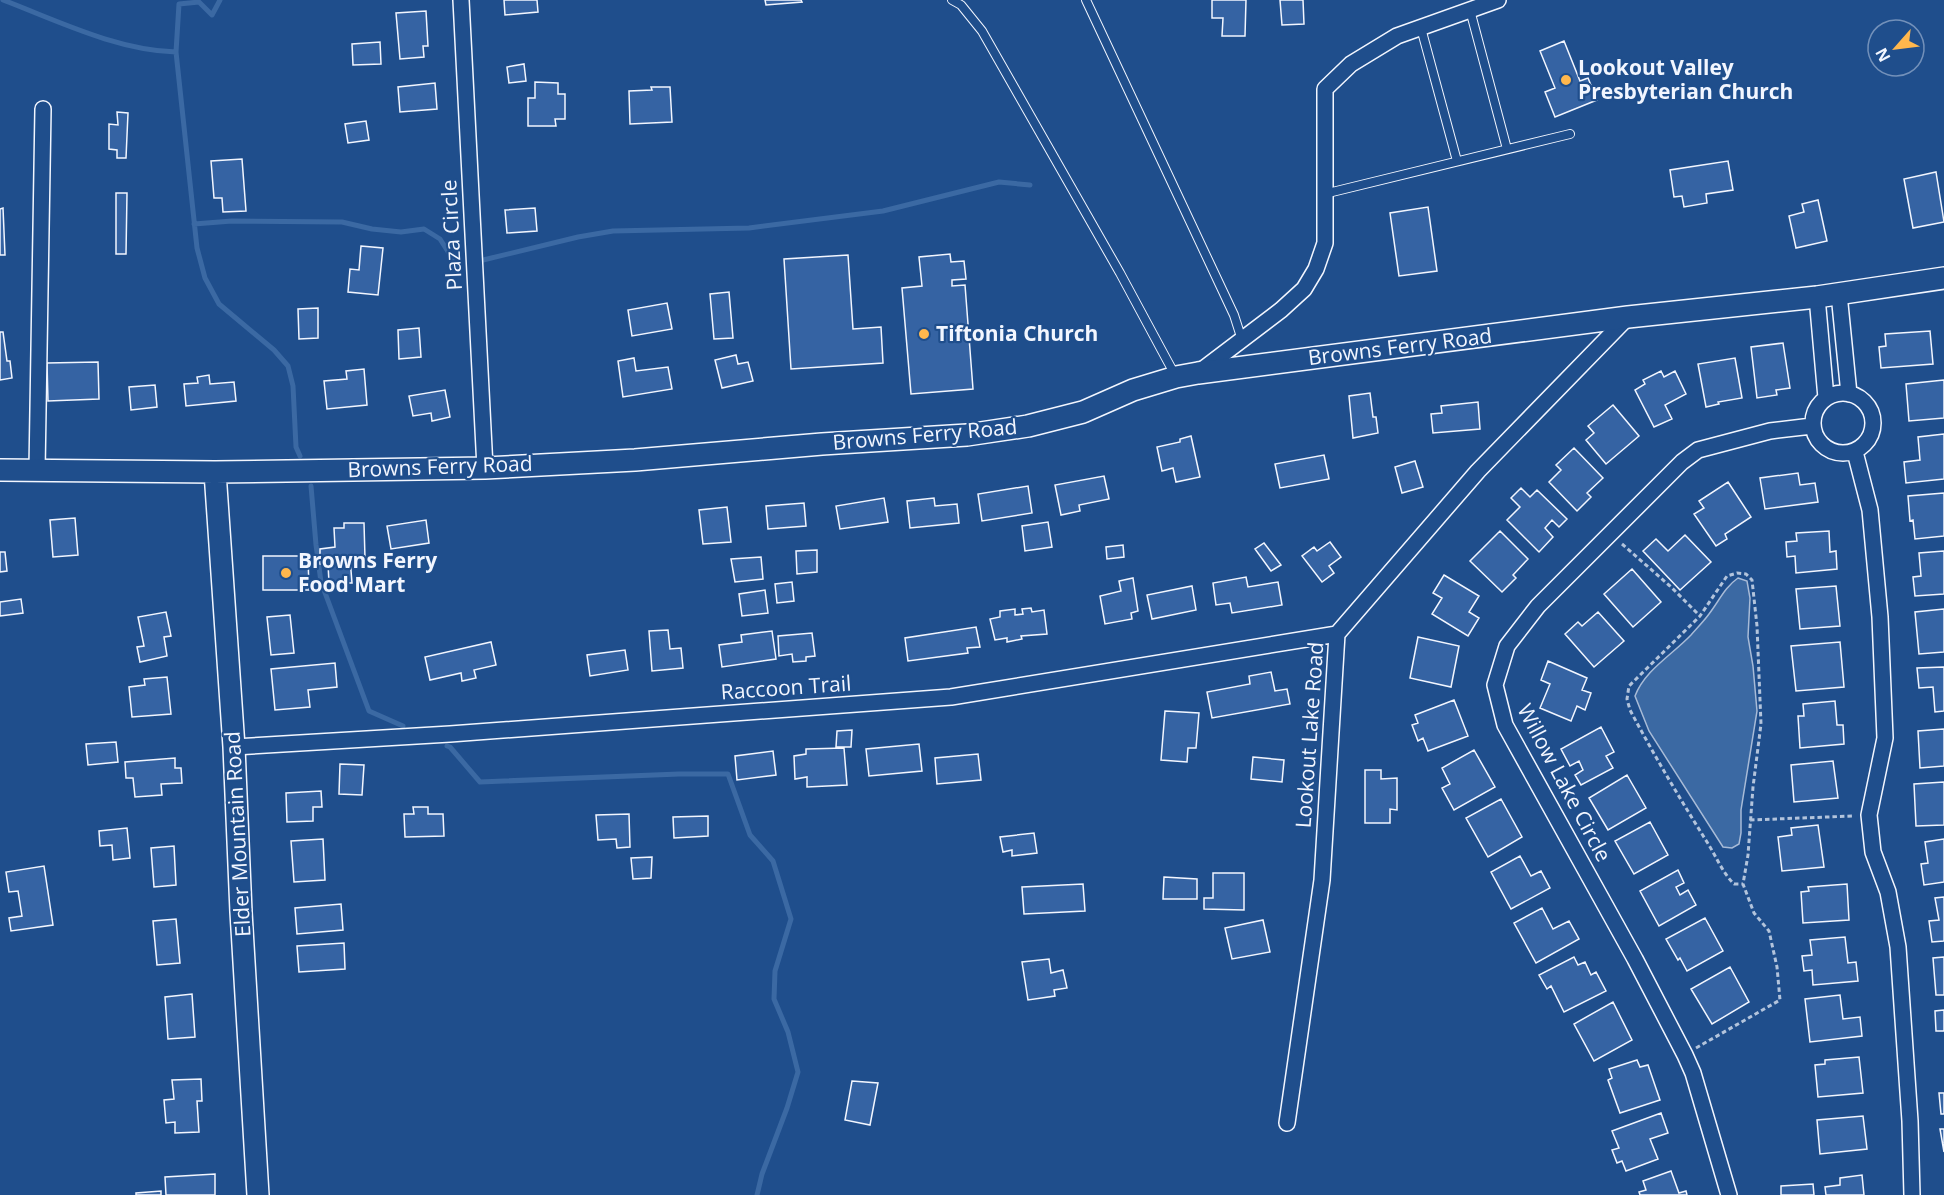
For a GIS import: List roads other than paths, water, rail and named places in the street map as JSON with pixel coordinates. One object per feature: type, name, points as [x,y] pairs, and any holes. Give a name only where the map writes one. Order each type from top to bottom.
[{"type":"street","name":"Plaza Circle","points":[[461,0],[485,468]]},
{"type":"street","points":[[1198,373],[1281,310],[1304,289],[1316,269],[1324,243],[1325,88],[1351,64],[1397,36],[1498,0]]},
{"type":"street","points":[[37,470],[44,109]]},
{"type":"street","name":"Browns Ferry Road","points":[[0,470],[215,472],[485,468],[635,460],[822,444],[967,435],[1028,426],[1083,412],[1133,390],[1198,373],[1628,317],[1818,297],[1944,278]]},
{"type":"street","points":[[1839,294],[1849,394]]},
{"type":"street","points":[[1818,297],[1826,398]]},
{"type":"street","name":"Lookout Lake Road","points":[[1287,1123],[1322,880],[1337,634],[1478,471],[1628,317]]},
{"type":"street","points":[[1837,393],[1849,394],[1864,401],[1872,415],[1873,428],[1868,441],[1855,452],[1836,454],[1820,444],[1812,426],[1816,410],[1826,398],[1837,393]]},
{"type":"street","name":"Willow Lake Circle","points":[[1729,1195],[1693,1072],[1636,962],[1505,725],[1495,685],[1507,646],[1538,606],[1682,462],[1698,450],[1770,431],[1812,426]]},
{"type":"street","points":[[1855,452],[1870,510],[1880,610],[1885,738],[1869,814],[1873,852],[1888,892],[1898,947],[1910,1120],[1912,1195]]},
{"type":"street","name":"Elder Mountain Road","points":[[215,472],[234,747],[241,912],[258,1195]]},
{"type":"street","name":"Raccoon Trail","points":[[234,747],[461,734],[951,697],[1337,634]]},
{"type":"lane","points":[[952,0],[961,5],[982,31],[1120,273],[1176,377]]},
{"type":"lane","points":[[1086,0],[1234,315],[1242,340]]},
{"type":"lane","points":[[1470,10],[1507,149]]},
{"type":"lane","points":[[1421,28],[1457,161]]},
{"type":"lane","points":[[1324,194],[1570,134]]},
{"type":"water","points":[[1738,578],[1747,581],[1750,598],[1748,637],[1757,711],[1741,810],[1739,844],[1732,848],[1723,847],[1649,731],[1635,696],[1645,678],[1691,635]]},
{"type":"waterway","points":[[3,0],[109,40],[131,46],[176,52]]},
{"type":"waterway","points":[[220,0],[212,15],[199,2],[179,4],[176,52],[197,248],[205,278],[219,304],[274,350],[288,366],[293,386],[296,447],[300,456]]},
{"type":"waterway","points":[[479,261],[613,231],[749,228],[883,211],[999,182],[1030,185]]},
{"type":"waterway","points":[[194,224],[232,221],[342,222],[372,229],[401,232],[424,229],[440,239],[456,264]]},
{"type":"waterway","points":[[311,486],[321,582],[369,711],[403,726]]},
{"type":"waterway","points":[[447,746],[480,782],[728,774],[750,835],[773,861],[791,919],[775,971],[774,999],[788,1032],[798,1072],[762,1174],[757,1195]]},
{"type":"place","name":"Lookout Valley Presbyterian Church","points":[[1566,80]]},
{"type":"place","name":"Tiftonia Church","points":[[924,334]]},
{"type":"place","name":"Browns Ferry Food Mart","points":[[286,573]]}]
